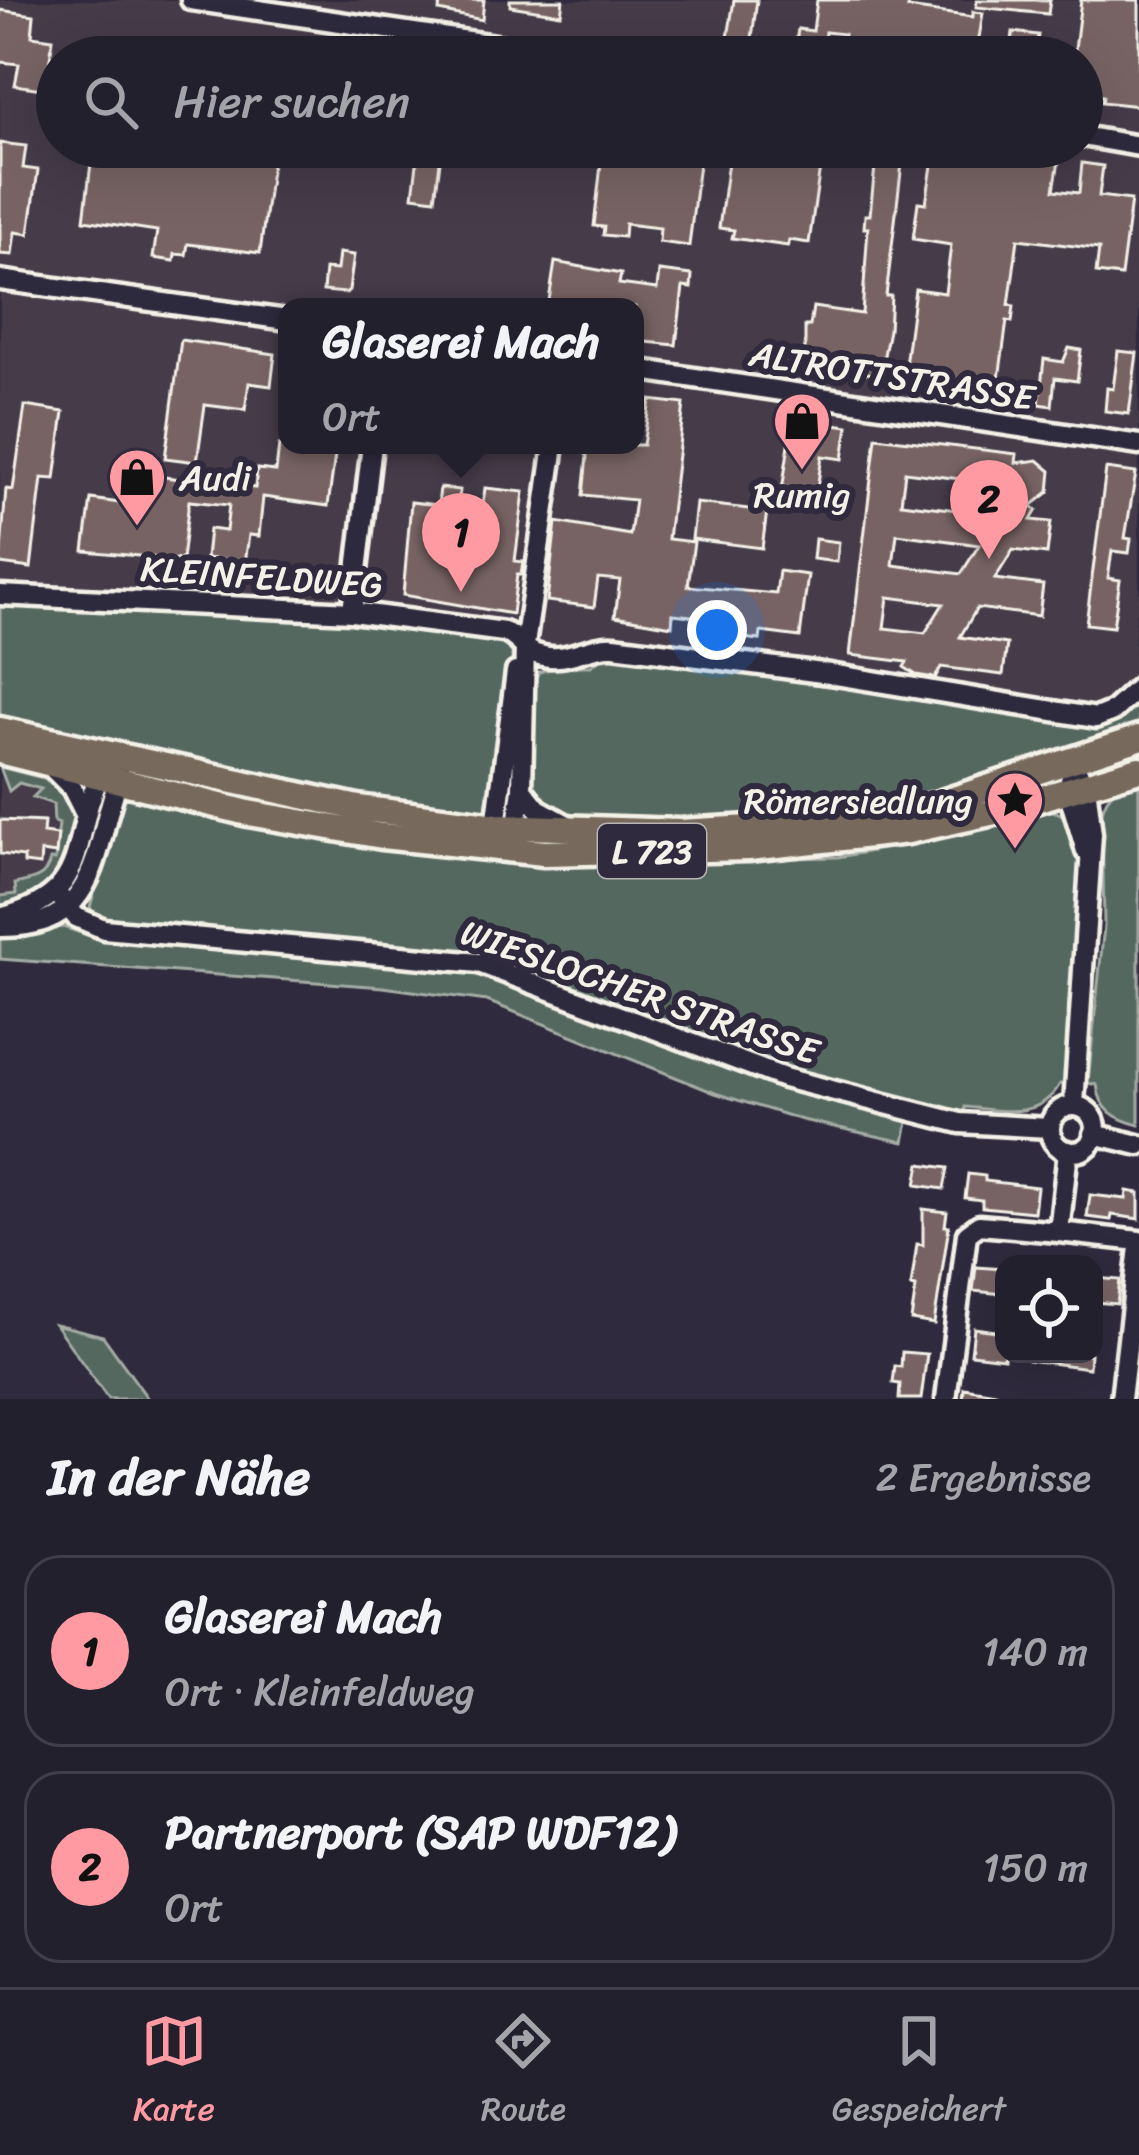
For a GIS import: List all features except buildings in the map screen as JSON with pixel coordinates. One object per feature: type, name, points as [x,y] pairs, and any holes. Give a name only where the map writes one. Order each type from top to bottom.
[{"type":"main road","name":"L 723","points":[[0,730],[507,839],[579,831],[724,830],[880,816],[930,808],[1139,738]]},
{"type":"main road","name":"L 723","points":[[0,751],[248,813],[507,839],[699,851],[828,841],[930,826],[1139,769]]},
{"type":"street","points":[[191,0],[434,36]]},
{"type":"street","points":[[1103,140],[1139,146]]},
{"type":"street","points":[[0,280],[278,319]]},
{"type":"street","name":"ALTROTTSTRASSE","points":[[644,370],[1139,445]]},
{"type":"street","points":[[352,612],[370,454]]},
{"type":"street","points":[[507,839],[512,693],[525,645],[553,454]]},
{"type":"street","name":"KLEINFELDWEG","points":[[0,595],[352,612],[504,632],[533,654],[570,658],[601,645],[636,648],[1096,718],[1113,711],[1139,687]]},
{"type":"street","points":[[507,839],[522,789],[525,645]]},
{"type":"street","points":[[0,917],[84,892],[93,872],[116,754]]},
{"type":"street","points":[[41,761],[72,788],[86,814]]},
{"type":"street","points":[[1072,763],[1092,834],[1074,1105]]},
{"type":"street","points":[[0,927],[32,925],[63,900],[86,814],[108,779]]},
{"type":"street","points":[[522,789],[538,809],[579,831]]},
{"type":"street","name":"WIESLOCHER STRASSE","points":[[63,900],[76,916],[104,929],[478,963],[784,1078],[960,1123],[1050,1128]]},
{"type":"street","points":[[1074,1105],[1094,1117],[1094,1134],[1085,1148],[1068,1151],[1054,1143],[1050,1128],[1057,1112],[1074,1105]]},
{"type":"street","points":[[1094,1134],[1139,1145]]},
{"type":"street","points":[[1059,1232],[1068,1151]]},
{"type":"street","points":[[946,1399],[971,1228],[1059,1232],[1139,1244],[1135,1318],[1121,1399]]},
{"type":"shaded area","points":[[0,0],[1139,0],[1139,613],[1134,654],[1139,654],[1139,707],[1094,722],[1072,721],[561,666],[539,672],[531,686],[557,863],[466,858],[470,813],[0,603]]},
{"type":"shaded area","points":[[0,767],[55,781],[71,859],[0,913]]},
{"type":"green space","points":[[0,603],[344,619],[505,641],[512,653],[512,669],[491,805],[480,812],[396,807],[0,722]]},
{"type":"green space","points":[[606,654],[1072,721],[1094,722],[1139,707],[1139,731],[948,795],[895,805],[762,816],[627,820],[560,816],[534,797],[526,774],[531,686],[539,672],[591,666]]},
{"type":"green space","points":[[0,767],[55,781],[78,817],[58,886],[0,913],[0,896],[16,894],[15,884],[37,878],[55,860],[59,824],[54,822],[53,804],[33,797],[41,789],[19,783],[9,791]]},
{"type":"green space","points":[[1139,780],[1139,1125],[1110,1112],[1097,1085],[1088,1083],[1104,926],[1102,812],[1115,790]]},
{"type":"green space","points":[[131,796],[320,836],[465,858],[557,863],[838,857],[1056,812],[1066,817],[1072,829],[1081,901],[1079,977],[1068,1027],[1066,1084],[1060,1084],[1041,1104],[1018,1110],[965,1107],[964,1114],[899,1103],[735,1055],[500,965],[151,929],[97,919],[90,907],[119,803]]},
{"type":"green space","points":[[63,927],[90,936],[443,965],[477,973],[719,1064],[909,1117],[904,1142],[802,1120],[715,1093],[487,1001],[383,987],[0,959],[0,934]]},
{"type":"green space","points":[[55,1324],[103,1336],[148,1399],[108,1399]]},
{"type":"place","name":"Rumig","points":[[802,472]]},
{"type":"place","name":"Audi","points":[[137,528]]},
{"type":"place","name":"Partnerport (SAP WDF12)","points":[[989,559]]},
{"type":"place","name":"Glaserei Mach","points":[[461,592]]},
{"type":"place","name":"Römersiedlung","points":[[1015,851]]}]
